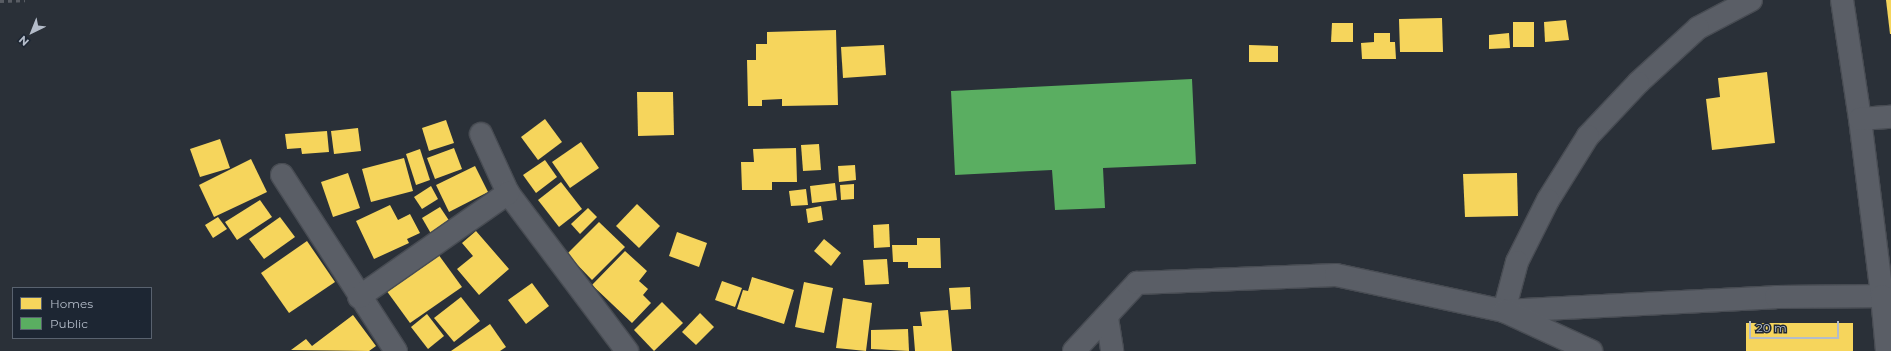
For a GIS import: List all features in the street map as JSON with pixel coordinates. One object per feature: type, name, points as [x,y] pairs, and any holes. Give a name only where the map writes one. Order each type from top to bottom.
[{"type":"street","points":[[1504,311],[1517,262],[1548,200],[1588,136],[1638,83],[1698,28],[1751,0]]},
{"type":"street","points":[[1842,0],[1887,296],[1887,351]]},
{"type":"street","points":[[1860,119],[1891,117]]},
{"type":"street","points":[[481,134],[508,193],[626,351]]},
{"type":"street","points":[[282,174],[359,297],[396,351]]},
{"type":"street","points":[[359,297],[508,193]]},
{"type":"street","points":[[1074,351],[1107,318],[1138,283],[1336,275],[1504,311],[1590,351]]},
{"type":"street","points":[[1504,311],[1776,297],[1887,296]]},
{"type":"street","points":[[1107,318],[1112,351]]},
{"type":"building: Homes","points":[[1886,0],[1891,0],[1891,34],[1890,34]]},
{"type":"building: Homes","points":[[1442,18],[1443,52],[1400,52],[1399,19]]},
{"type":"building: Homes","points":[[1566,20],[1569,40],[1545,42],[1544,22]]},
{"type":"building: Homes","points":[[1513,22],[1534,22],[1534,47],[1513,47]]},
{"type":"building: Homes","points":[[1332,23],[1353,23],[1353,42],[1331,42]]},
{"type":"building: Homes","points":[[836,30],[838,105],[782,106],[782,99],[762,100],[762,106],[748,106],[747,60],[756,60],[756,44],[767,44],[767,32]]},
{"type":"building: Homes","points":[[1374,33],[1390,33],[1390,42],[1395,42],[1396,59],[1362,59],[1361,43],[1374,42]]},
{"type":"building: Homes","points":[[1509,33],[1510,48],[1489,49],[1489,35]]},
{"type":"building: Homes","points":[[884,45],[886,75],[843,78],[841,47]]},
{"type":"building: Homes","points":[[1249,45],[1278,46],[1278,62],[1249,62]]},
{"type":"building: Homes","points":[[1767,72],[1775,143],[1712,150],[1706,99],[1720,97],[1718,78]]},
{"type":"building: Homes","points":[[637,92],[673,92],[674,135],[638,136]]},
{"type":"building: Homes","points":[[545,119],[562,142],[538,160],[521,137]]},
{"type":"building: Homes","points":[[446,120],[454,143],[429,151],[422,128]]},
{"type":"building: Homes","points":[[358,128],[361,151],[334,154],[331,131]]},
{"type":"building: Homes","points":[[327,131],[329,152],[302,154],[301,148],[287,149],[285,134]]},
{"type":"building: Homes","points":[[220,139],[230,168],[200,177],[190,149]]},
{"type":"building: Homes","points":[[581,142],[599,168],[570,188],[552,162]]},
{"type":"building: Homes","points":[[819,144],[821,170],[803,171],[801,145]]},
{"type":"building: Homes","points":[[454,148],[462,169],[435,179],[427,158]]},
{"type":"building: Homes","points":[[796,148],[797,182],[772,182],[772,190],[742,190],[741,162],[754,162],[753,149]]},
{"type":"building: Homes","points":[[420,149],[430,180],[416,185],[406,154]]},
{"type":"building: Homes","points":[[404,158],[413,191],[371,202],[362,169]]},
{"type":"building: Homes","points":[[251,159],[267,192],[214,217],[199,185]]},
{"type":"building: Homes","points":[[545,160],[557,177],[536,193],[523,175]]},
{"type":"building: Homes","points":[[855,165],[856,180],[839,182],[838,166]]},
{"type":"building: Homes","points":[[475,166],[488,192],[449,212],[436,185]]},
{"type":"building: Homes","points":[[348,173],[360,208],[333,217],[321,182]]},
{"type":"building: Homes","points":[[1517,173],[1518,216],[1465,217],[1463,174]]},
{"type":"building: Homes","points":[[561,182],[582,209],[559,227],[538,200]]},
{"type":"building: Homes","points":[[835,183],[837,200],[812,203],[810,186]]},
{"type":"building: Homes","points":[[854,184],[854,199],[841,200],[840,185]]},
{"type":"building: Homes","points":[[431,186],[438,199],[422,209],[414,197]]},
{"type":"building: Homes","points":[[806,189],[808,205],[791,206],[789,191]]},
{"type":"building: Homes","points":[[260,200],[272,217],[237,240],[225,222]]},
{"type":"building: Homes","points":[[637,204],[660,226],[639,248],[616,226]]},
{"type":"building: Homes","points":[[390,205],[398,220],[410,214],[420,233],[407,239],[409,243],[374,259],[356,221]]},
{"type":"building: Homes","points":[[821,206],[823,220],[808,223],[806,209]]},
{"type":"building: Homes","points":[[440,207],[452,225],[433,237],[422,218]]},
{"type":"building: Homes","points":[[588,208],[597,217],[580,234],[571,224]]},
{"type":"building: Homes","points":[[218,217],[227,229],[213,238],[205,225]]},
{"type":"building: Homes","points":[[280,217],[295,237],[264,259],[249,239]]},
{"type":"building: Homes","points":[[599,222],[625,247],[592,280],[567,254]]},
{"type":"building: Homes","points":[[889,224],[890,247],[874,248],[873,225]]},
{"type":"building: Homes","points":[[476,231],[509,269],[479,295],[457,269],[473,256],[462,243]]},
{"type":"building: Homes","points":[[677,232],[707,243],[699,267],[669,256]]},
{"type":"building: Homes","points":[[917,238],[940,238],[941,268],[908,268],[908,262],[893,262],[892,245],[917,245]]},
{"type":"building: Homes","points":[[824,239],[841,253],[831,266],[814,251]]},
{"type":"building: Homes","points":[[307,241],[335,282],[289,313],[261,273]]},
{"type":"building: Homes","points":[[625,251],[647,271],[639,281],[648,289],[643,295],[651,303],[632,323],[592,285]]},
{"type":"building: Homes","points":[[438,254],[462,287],[410,323],[386,290]]},
{"type":"building: Homes","points":[[887,259],[889,284],[865,285],[863,260]]},
{"type":"building: Homes","points":[[752,277],[794,290],[784,324],[737,309],[743,290],[748,291]]},
{"type":"building: Homes","points":[[722,281],[742,288],[735,307],[715,300]]},
{"type":"building: Homes","points":[[804,282],[833,288],[824,333],[795,327]]},
{"type":"building: Homes","points":[[532,283],[549,306],[526,324],[508,300]]},
{"type":"building: Homes","points":[[970,287],[971,309],[951,310],[949,288]]},
{"type":"building: Homes","points":[[461,297],[480,321],[454,342],[434,318]]},
{"type":"building: Homes","points":[[843,298],[872,303],[866,351],[836,348]]},
{"type":"building: Homes","points":[[662,302],[683,323],[654,351],[634,330]]},
{"type":"building: Homes","points":[[948,310],[952,351],[915,351],[913,326],[922,326],[920,312]]},
{"type":"building: Homes","points":[[700,313],[714,327],[696,345],[682,332]]},
{"type":"building: Homes","points":[[427,314],[444,336],[428,349],[411,327]]},
{"type":"building: Homes","points":[[353,315],[376,346],[369,351],[291,350],[306,339],[312,346]]},
{"type":"building: Homes","points":[[1746,323],[1853,323],[1853,351],[1746,351]]},
{"type":"building: Homes","points":[[490,324],[506,347],[500,351],[451,351]]},
{"type":"building: Homes","points":[[908,329],[909,351],[871,349],[871,330]]},
{"type":"building: Public","points":[[1192,79],[1196,164],[1103,168],[1105,208],[1055,210],[1052,170],[955,175],[951,91]]},
{"type":"railway","points":[[0,1],[25,0]]}]
